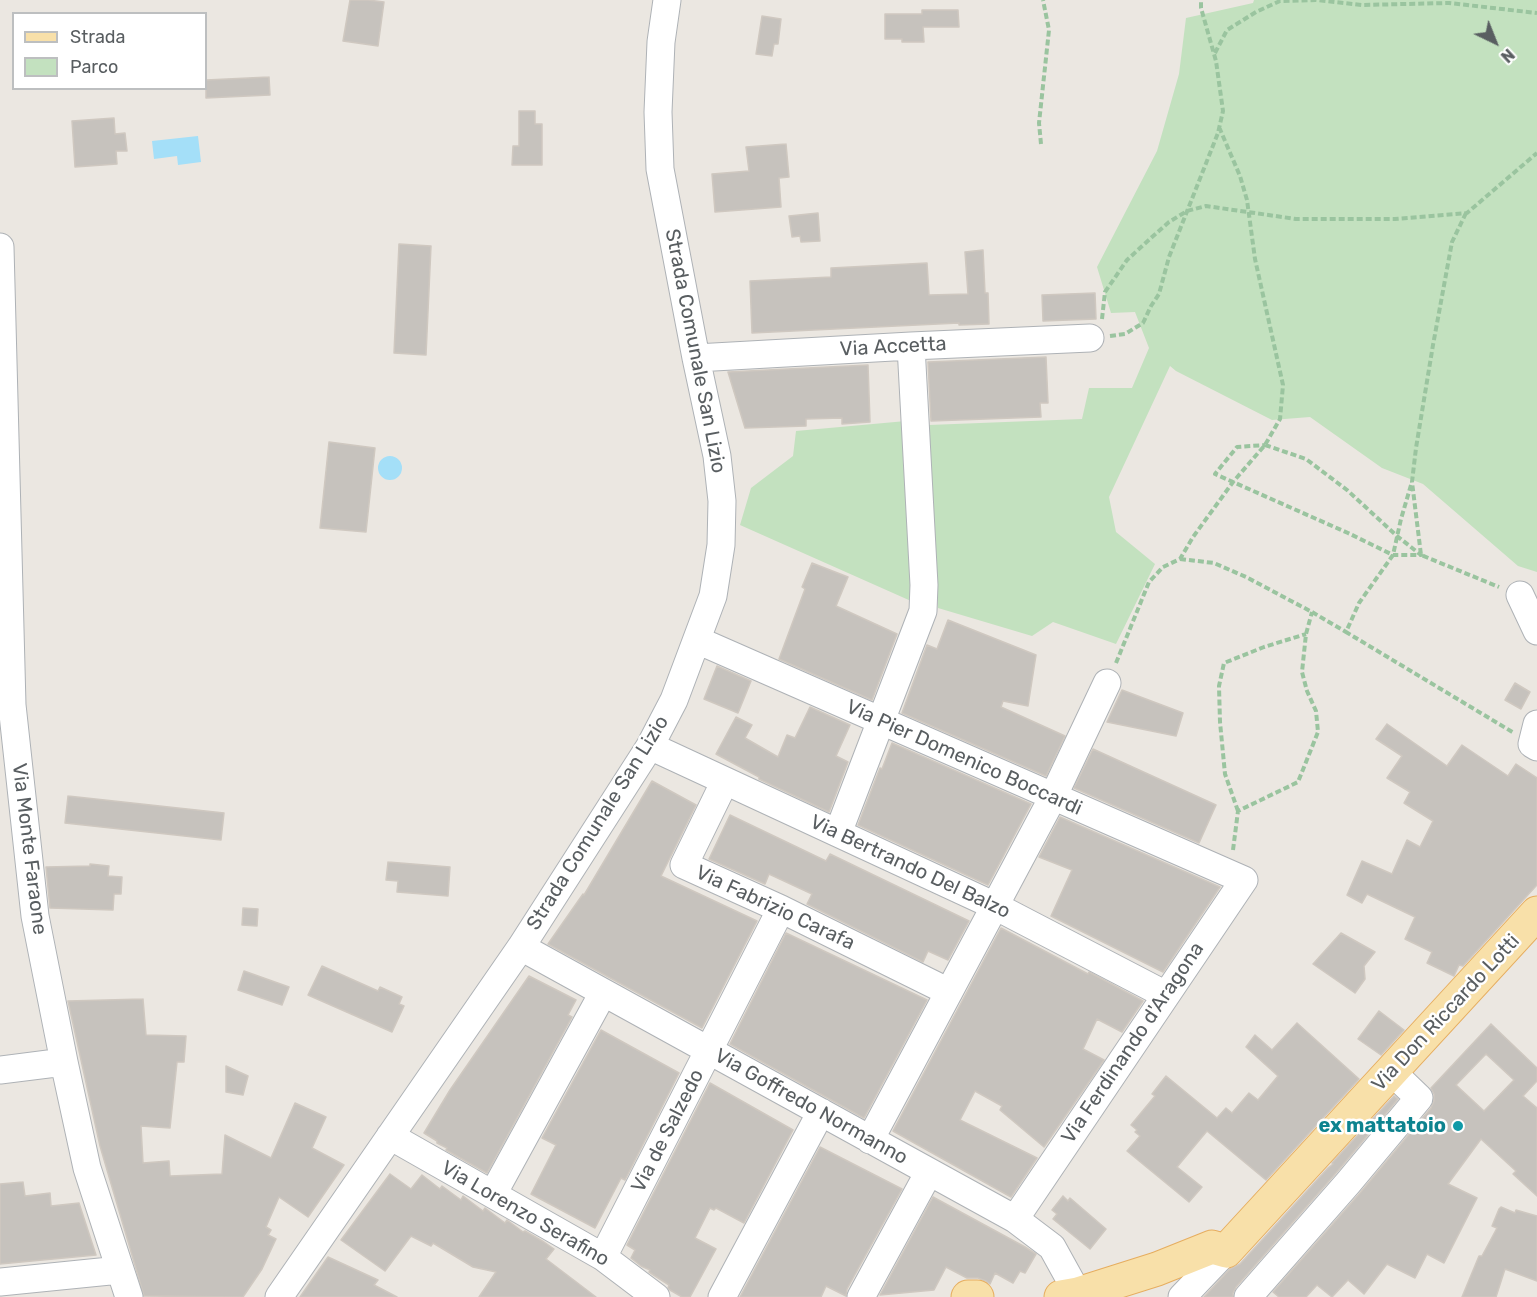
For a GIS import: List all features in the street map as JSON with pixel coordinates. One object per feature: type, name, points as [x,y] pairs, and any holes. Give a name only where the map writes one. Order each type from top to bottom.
[{"type":"main road","name":"Via Don Riccardo Lotti","points":[[1226,1251],[1537,913]]},
{"type":"main road","points":[[1069,1295],[1158,1269],[1212,1247],[1226,1251]]},
{"type":"main road","points":[[968,1297],[977,1297]]},
{"type":"street","name":"Strada Comunale San Lizio","points":[[279,1297],[521,947],[650,746],[674,700],[713,596],[721,545],[722,501],[717,456],[660,169],[658,89],[667,0]]},
{"type":"street","name":"Via Monte Faraone","points":[[0,247],[12,705],[35,916],[87,1168],[129,1297]]},
{"type":"street","name":"Via Accetta","points":[[696,358],[1090,338]]},
{"type":"street","points":[[838,833],[923,611],[924,585],[911,346]]},
{"type":"street","points":[[1520,596],[1537,631]]},
{"type":"street","name":"Via Pier Domenico Boccardi","points":[[698,640],[1230,875]]},
{"type":"street","points":[[870,1140],[1053,797],[1107,683]]},
{"type":"street","name":"Via Bertrando Del Balzo","points":[[650,746],[995,906],[1166,995]]},
{"type":"street","name":"Via Fabrizio Carafa","points":[[725,781],[684,865],[781,909],[949,992]]},
{"type":"street","name":"Via Ferdinando d'Aragona","points":[[1015,1219],[1244,880],[1230,875]]},
{"type":"street","name":"Via de Salzedo","points":[[603,1257],[781,909]]},
{"type":"street","name":"Via Goffredo Normanno","points":[[521,947],[1015,1219],[1052,1247],[1069,1295]]},
{"type":"street","points":[[493,1194],[603,993]]},
{"type":"street","points":[[0,1070],[64,1062]]},
{"type":"street","points":[[1248,1297],[1419,1098],[1392,1072]]},
{"type":"street","points":[[722,1297],[821,1112]]},
{"type":"street","name":"Via Lorenzo Serafino","points":[[390,1136],[603,1257],[656,1297]]},
{"type":"street","points":[[861,1297],[929,1172]]},
{"type":"street","name":"Via Don Riccardo Lotti","points":[[1182,1297],[1226,1251]]},
{"type":"street","points":[[0,1282],[120,1270]]},
{"type":"path","points":[[1041,144],[1039,123],[1049,30],[1043,0]]},
{"type":"path","points":[[1090,338],[1125,334],[1143,323],[1159,294],[1169,257],[1219,127],[1223,111],[1214,54],[1201,8],[1201,0]]},
{"type":"path","points":[[1214,54],[1227,30],[1256,12],[1280,1],[1316,0],[1362,5],[1449,3],[1537,14]]},
{"type":"path","points":[[1180,560],[1193,537],[1265,445],[1280,419],[1283,386],[1255,260],[1249,213],[1240,176],[1219,127]]},
{"type":"path","points":[[1346,632],[1359,603],[1393,555],[1412,482],[1429,368],[1452,242],[1467,213],[1537,153]]},
{"type":"path","points":[[1090,338],[1101,326],[1105,292],[1127,260],[1169,222],[1186,211],[1206,206],[1296,219],[1395,219],[1467,213]]},
{"type":"path","points":[[1420,555],[1393,555],[1215,474],[1237,447],[1265,445],[1306,459],[1347,490],[1420,555],[1520,596]]},
{"type":"path","points":[[1412,482],[1420,555]]},
{"type":"path","points":[[1107,683],[1149,582],[1163,567],[1180,560],[1214,563],[1312,612],[1535,738]]},
{"type":"path","points":[[1238,812],[1298,782],[1318,732],[1316,711],[1302,672],[1306,634],[1312,612]]},
{"type":"path","points":[[1230,875],[1238,812],[1225,774],[1220,722],[1219,686],[1224,663],[1306,634]]},
{"type":"green space","points":[[1254,0],[1537,0],[1537,572],[1518,566],[1423,484],[1382,468],[1310,417],[1272,420],[1170,366],[1109,497],[1116,532],[1155,564],[1116,644],[1053,622],[1032,636],[938,608],[929,425],[1082,419],[1089,388],[1132,388],[1149,348],[1135,312],[1111,313],[1097,267],[1157,151],[1179,74],[1186,18],[1253,3]]},
{"type":"green space","points":[[906,421],[911,601],[740,525],[751,488],[793,456],[796,431]]},
{"type":"water","points":[[198,136],[201,162],[178,165],[177,156],[154,159],[152,141]]},
{"type":"water","points":[[390,456],[399,459],[402,468],[399,477],[390,480],[381,477],[378,468],[381,459]]},
{"type":"building","points":[[350,0],[384,2],[378,46],[343,41]]},
{"type":"building","points":[[922,10],[958,10],[959,27],[923,27],[924,42],[885,39],[885,14],[922,14]]},
{"type":"building","points":[[762,16],[781,19],[778,44],[774,44],[772,56],[756,54]]},
{"type":"building","points":[[269,77],[270,95],[206,98],[207,80]]},
{"type":"building","points":[[519,111],[535,111],[535,124],[542,124],[542,165],[512,165],[513,146],[519,146]]},
{"type":"building","points":[[114,118],[115,134],[125,133],[127,151],[116,151],[117,164],[75,167],[72,121]]},
{"type":"building","points":[[786,144],[789,177],[779,178],[781,207],[715,212],[712,174],[749,171],[746,147]]},
{"type":"building","points":[[818,213],[820,241],[801,242],[800,236],[792,237],[789,216]]},
{"type":"building","points":[[399,244],[431,246],[426,355],[394,353]]},
{"type":"building","points":[[983,250],[989,324],[959,325],[959,323],[752,333],[750,281],[831,277],[831,268],[927,263],[929,295],[968,294],[965,252]]},
{"type":"building","points":[[1095,293],[1096,319],[1043,321],[1042,295]]},
{"type":"building","points":[[1046,357],[1048,403],[1040,403],[1041,417],[931,421],[928,362]]},
{"type":"building","points":[[868,365],[870,422],[842,424],[842,418],[806,419],[806,426],[745,428],[728,372]]},
{"type":"building","points":[[329,442],[375,448],[366,532],[320,528]]},
{"type":"building","points":[[812,563],[848,577],[836,606],[897,634],[872,700],[779,659],[805,589],[802,587]]},
{"type":"building","points":[[948,620],[1036,655],[1028,706],[1003,701],[1001,707],[1065,736],[1046,776],[902,713],[927,645],[937,649]]},
{"type":"building","points":[[717,666],[751,681],[738,713],[704,699]]},
{"type":"building","points":[[1515,683],[1530,692],[1521,709],[1505,700]]},
{"type":"building","points":[[1122,690],[1183,713],[1176,736],[1107,722]]},
{"type":"building","points":[[810,707],[850,725],[836,756],[848,762],[829,812],[759,779],[716,754],[736,717],[752,725],[745,738],[778,757],[787,735],[795,738]]},
{"type":"building","points":[[1387,724],[1447,766],[1462,745],[1508,776],[1516,764],[1537,778],[1537,885],[1463,966],[1459,965],[1454,976],[1427,963],[1432,952],[1405,939],[1415,917],[1367,894],[1362,903],[1347,895],[1362,861],[1392,874],[1407,840],[1420,847],[1433,821],[1404,803],[1410,792],[1387,778],[1402,756],[1376,739]]},
{"type":"building","points":[[892,743],[1031,804],[988,885],[858,825]]},
{"type":"building","points":[[1093,749],[1216,805],[1199,843],[1074,788]]},
{"type":"building","points":[[652,781],[696,805],[661,876],[757,921],[702,1028],[548,944],[584,895]]},
{"type":"building","points":[[68,796],[224,813],[221,840],[65,823]]},
{"type":"building","points":[[730,815],[826,861],[830,854],[969,921],[948,960],[928,951],[923,962],[807,904],[812,894],[769,874],[765,884],[709,859]]},
{"type":"building","points":[[1060,817],[1220,887],[1163,972],[1051,916],[1072,870],[1039,857]]},
{"type":"building","points":[[388,862],[450,867],[448,896],[397,892],[398,881],[386,880]]},
{"type":"building","points":[[90,864],[109,866],[108,876],[122,877],[121,894],[114,894],[113,910],[50,908],[46,867],[90,866]]},
{"type":"building","points":[[243,908],[258,909],[257,926],[242,925]]},
{"type":"building","points":[[1001,928],[1143,1001],[1122,1032],[1097,1019],[1083,1049],[1104,1060],[1044,1147],[1000,1110],[1002,1106],[975,1091],[960,1120],[1037,1158],[1011,1197],[893,1131]]},
{"type":"building","points":[[786,933],[927,1000],[864,1118],[730,1044]]},
{"type":"building","points":[[1341,933],[1375,952],[1364,966],[1365,979],[1355,993],[1313,964]]},
{"type":"building","points":[[322,966],[378,991],[380,987],[402,997],[399,1004],[404,1006],[392,1032],[308,995]]},
{"type":"building","points":[[244,971],[289,987],[282,1005],[238,990]]},
{"type":"building","points":[[529,976],[576,1000],[568,1015],[572,1017],[487,1173],[446,1150],[447,1148],[424,1133],[450,1090]]},
{"type":"building","points":[[143,999],[146,1035],[186,1036],[184,1062],[177,1062],[170,1128],[141,1126],[143,1163],[169,1161],[170,1176],[222,1174],[225,1135],[271,1158],[295,1103],[326,1117],[312,1148],[344,1165],[308,1217],[279,1197],[266,1227],[271,1230],[268,1235],[276,1239],[262,1269],[243,1297],[144,1296],[100,1146],[68,1001]]},
{"type":"building","points":[[1379,1011],[1404,1030],[1381,1055],[1358,1039]]},
{"type":"building","points":[[1297,1023],[1359,1079],[1266,1180],[1207,1131],[1177,1167],[1202,1187],[1189,1202],[1127,1151],[1140,1136],[1131,1125],[1155,1096],[1152,1094],[1166,1076],[1217,1118],[1226,1108],[1232,1113],[1249,1093],[1258,1100],[1278,1076],[1246,1047],[1255,1035],[1272,1050]]},
{"type":"building","points":[[1491,1024],[1537,1068],[1537,1081],[1523,1096],[1537,1108],[1537,1196],[1513,1174],[1516,1171],[1481,1139],[1448,1184],[1477,1198],[1444,1263],[1427,1254],[1415,1278],[1387,1264],[1364,1294],[1348,1280],[1332,1297],[1317,1285],[1306,1297],[1279,1297],[1273,1292],[1431,1108],[1434,1094],[1431,1088]],"holes":[[[1486,1054],[1514,1080],[1484,1111],[1456,1085]]]},
{"type":"building","points":[[601,1030],[679,1073],[625,1180],[621,1178],[595,1228],[531,1194],[556,1145],[542,1138]]},
{"type":"building","points":[[226,1066],[248,1076],[243,1095],[226,1092]]},
{"type":"building","points":[[710,1083],[793,1130],[744,1223],[716,1208],[714,1210],[710,1208],[695,1238],[716,1249],[690,1297],[682,1297],[670,1290],[669,1285],[649,1272],[650,1270],[631,1258],[635,1250],[627,1245]]},
{"type":"building","points":[[1394,1096],[1398,1099],[1236,1287],[1233,1297],[1204,1297],[1230,1269],[1240,1264]]},
{"type":"building","points":[[820,1147],[902,1189],[847,1289],[846,1296],[826,1286],[821,1297],[740,1297]]},
{"type":"building","points":[[390,1174],[411,1189],[422,1175],[440,1189],[442,1186],[461,1200],[463,1196],[483,1211],[485,1208],[505,1223],[507,1220],[523,1232],[544,1242],[554,1249],[546,1259],[596,1297],[479,1297],[496,1272],[473,1267],[433,1243],[431,1246],[411,1236],[385,1271],[341,1240]]},
{"type":"building","points":[[23,1182],[25,1196],[50,1193],[51,1206],[79,1203],[96,1255],[0,1264],[0,1184]]},
{"type":"building","points":[[1063,1196],[1068,1201],[1070,1198],[1106,1229],[1090,1249],[1053,1219],[1057,1214],[1052,1210]]},
{"type":"building","points":[[933,1197],[1036,1254],[1025,1273],[1020,1271],[1013,1283],[995,1273],[990,1284],[978,1278],[967,1278],[946,1267],[934,1290],[880,1295]]},
{"type":"building","points":[[1501,1207],[1515,1213],[1516,1210],[1537,1216],[1537,1281],[1505,1269],[1496,1297],[1462,1297],[1479,1256],[1482,1256],[1497,1228],[1492,1226]]},
{"type":"building","points":[[328,1257],[378,1280],[374,1285],[397,1297],[300,1297]]},
{"type":"place","name":"ex mattatoio","points":[[1458,1126]]}]
